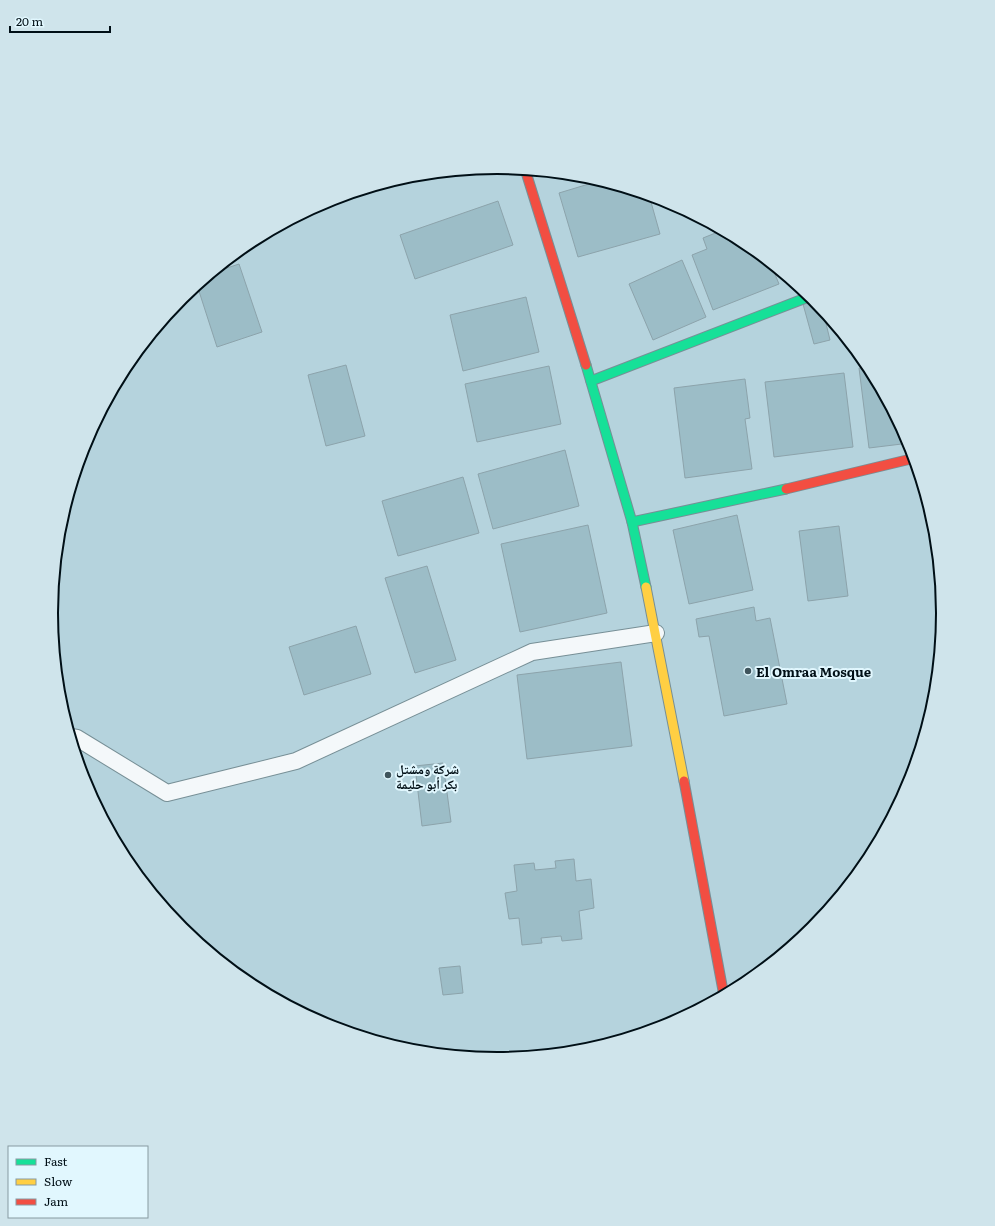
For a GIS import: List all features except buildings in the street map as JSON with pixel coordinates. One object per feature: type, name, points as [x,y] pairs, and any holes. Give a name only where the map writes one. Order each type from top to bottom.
[{"type":"street","points":[[527,174],[591,381],[632,522],[656,632],[723,990]]},
{"type":"street","points":[[591,381],[804,299]]},
{"type":"street","points":[[632,522],[835,478],[909,459]]},
{"type":"lane","points":[[76,738],[167,793],[296,760],[532,652],[656,632]]},
{"type":"traffic: fast","points":[[591,381],[804,299]]},
{"type":"traffic: fast","points":[[586,365],[632,522],[646,587]]},
{"type":"traffic: fast","points":[[632,522],[786,489]]},
{"type":"traffic: slow","points":[[646,587],[684,781]]},
{"type":"traffic: jam","points":[[527,174],[586,365]]},
{"type":"traffic: jam","points":[[786,489],[909,459]]},
{"type":"traffic: jam","points":[[684,781],[723,990]]},
{"type":"place","name":"El Omraa Mosque","points":[[748,671]]},
{"type":"place","name":"شركة ومشتل بكر أبو حليمة","points":[[388,775]]}]
